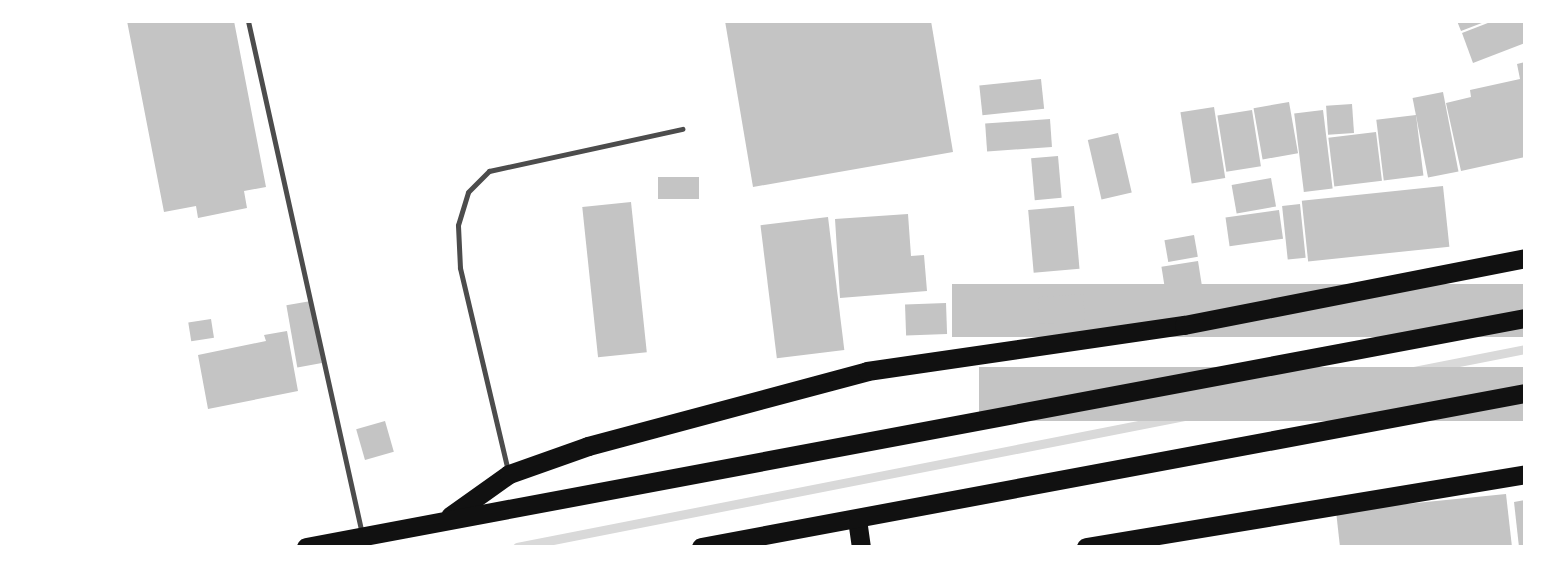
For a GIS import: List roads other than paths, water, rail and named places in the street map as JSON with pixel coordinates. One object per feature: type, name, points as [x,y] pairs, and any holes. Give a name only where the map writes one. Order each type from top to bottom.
[{"type":"highway","points":[[443,521],[509,474],[588,446],[867,371],[1184,325],[1525,258]]},
{"type":"highway","points":[[306,547],[1525,318]]},
{"type":"highway","points":[[701,547],[1525,393]]},
{"type":"highway","points":[[1086,547],[1525,474]]},
{"type":"highway","points":[[857,519],[861,547]]},
{"type":"lane","points":[[248,21],[363,536]]},
{"type":"lane","points":[[509,474],[460,268],[458,225],[468,192],[489,171],[681,129]]},
{"type":"waterway","points":[[517,547],[1525,349]]}]
